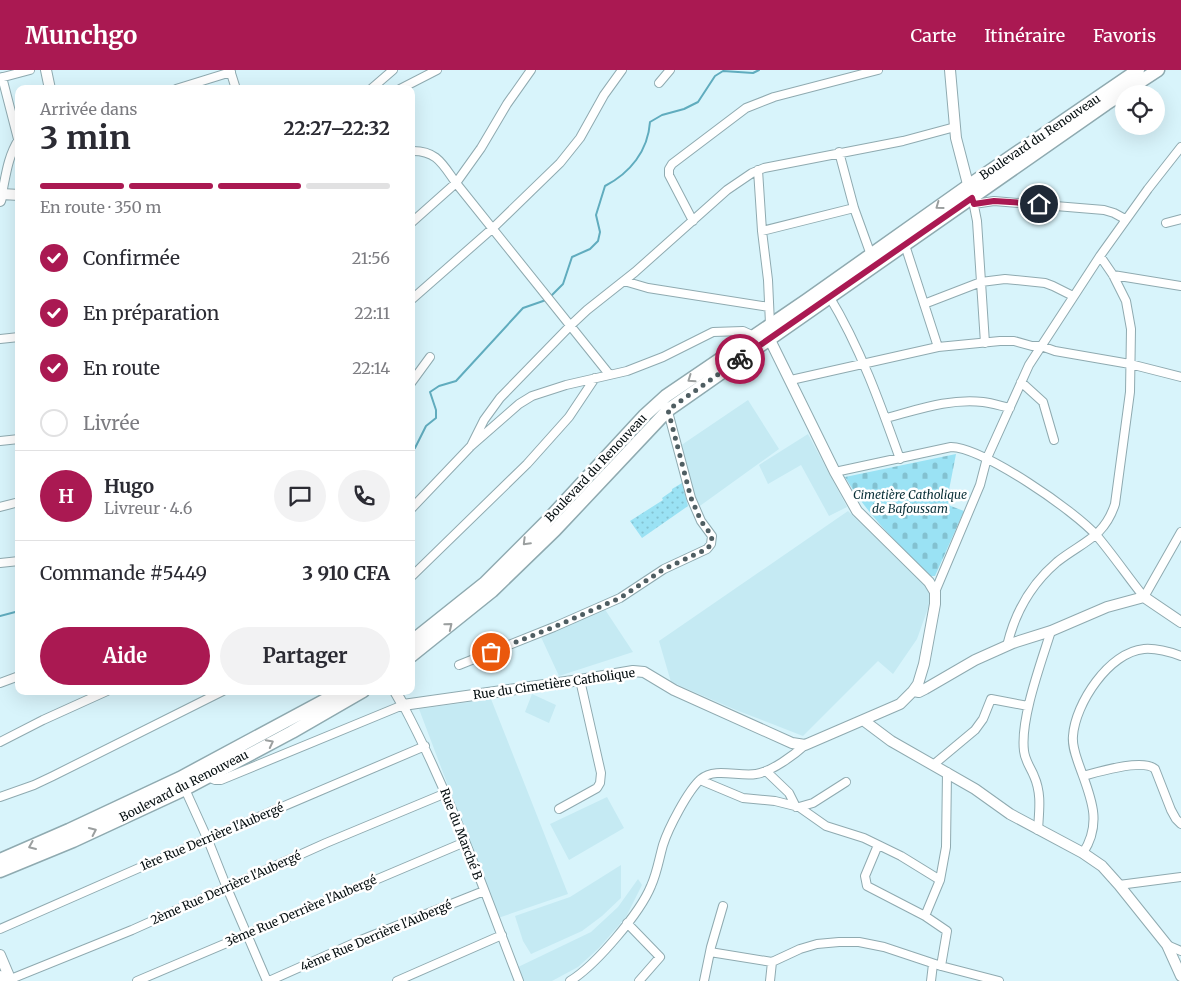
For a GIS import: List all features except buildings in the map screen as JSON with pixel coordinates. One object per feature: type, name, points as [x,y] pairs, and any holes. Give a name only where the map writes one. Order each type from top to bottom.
[{"type":"highway","name":"Boulevard du Renouveau","points":[[1129,82],[1138,70]]},
{"type":"highway","name":"Boulevard du Renouveau","points":[[488,587],[550,526],[665,404],[829,296],[902,240],[971,195],[1129,82],[1158,70]]},
{"type":"highway","name":"Boulevard du Renouveau","points":[[761,340],[770,324],[871,255],[902,240]]},
{"type":"highway","points":[[415,639],[488,587]]},
{"type":"highway","points":[[415,652],[488,587]]},
{"type":"highway","name":"Boulevard du Renouveau","points":[[183,784],[208,777],[344,695]]},
{"type":"highway","name":"Boulevard du Renouveau","points":[[0,871],[60,840],[183,784],[344,695]]},
{"type":"highway","name":"Boulevard du Renouveau","points":[[0,860],[60,840]]},
{"type":"street","points":[[15,128],[1,78],[30,70]]},
{"type":"street","points":[[46,70],[49,85]]},
{"type":"street","points":[[376,85],[393,70]]},
{"type":"street","points":[[408,85],[437,70]]},
{"type":"street","points":[[415,219],[456,183],[531,70]]},
{"type":"street","points":[[415,296],[493,228],[560,163],[580,138],[604,96],[622,70]]},
{"type":"street","points":[[659,83],[670,70]]},
{"type":"street","points":[[693,221],[668,175],[672,164],[746,108],[774,97],[878,70]]},
{"type":"street","points":[[950,70],[959,152],[971,195],[981,282],[985,343]]},
{"type":"street","points":[[188,85],[231,71],[235,85]]},
{"type":"street","points":[[472,446],[484,420],[500,398],[570,326],[727,190],[758,170],[839,152],[903,141],[955,127]]},
{"type":"street","points":[[15,145],[5,173],[1,196],[15,195]]},
{"type":"street","points":[[570,981],[607,948],[627,923],[651,887],[663,844],[690,793],[700,780],[713,773],[754,774],[766,771],[798,752],[805,745],[900,704],[913,691],[918,684],[924,664],[935,604],[935,592],[980,485],[987,458],[1029,365],[1125,219],[1181,147]]},
{"type":"street","points":[[415,151],[421,151],[442,162],[456,183],[608,374]]},
{"type":"street","points":[[839,152],[854,208],[871,255]]},
{"type":"street","points":[[758,170],[770,324]]},
{"type":"street","points":[[971,195],[994,201],[1109,211],[1125,219]]},
{"type":"street","points":[[762,231],[854,208]]},
{"type":"street","points":[[1166,223],[1181,219]]},
{"type":"street","points":[[902,240],[938,348]]},
{"type":"street","points":[[1007,646],[1016,615],[1032,588],[1057,562],[1096,535],[1105,526],[1111,516],[1116,497],[1130,392],[1132,336],[1126,301],[1113,275],[1100,256]]},
{"type":"street","points":[[1113,275],[1181,286]]},
{"type":"street","points":[[924,304],[981,282],[1005,279],[1040,282],[1073,296]]},
{"type":"street","points":[[624,281],[648,288],[769,306]]},
{"type":"street","points":[[829,296],[846,323],[865,365],[900,458]]},
{"type":"street","points":[[415,505],[472,446],[519,404],[532,396],[566,385],[627,371],[663,357],[714,332],[736,330],[747,332],[761,340],[791,380],[836,472],[858,511],[929,582],[935,592]]},
{"type":"street","points":[[0,338],[15,337]]},
{"type":"street","points":[[791,380],[938,348],[1014,341],[1055,351],[1130,364],[1181,377]]},
{"type":"street","points":[[415,378],[430,357]]},
{"type":"street","points":[[415,573],[527,464],[569,417],[595,378]]},
{"type":"street","points":[[1021,382],[1043,402],[1054,440]]},
{"type":"street","points":[[886,418],[923,408],[961,401],[982,402],[1010,408]]},
{"type":"street","points":[[459,665],[620,598],[664,569],[707,549],[711,544],[712,536],[701,521],[691,498],[665,404]]},
{"type":"street","points":[[0,441],[15,439]]},
{"type":"street","points":[[836,472],[951,447],[987,458],[1032,485],[1096,535],[1144,597],[1181,622]]},
{"type":"street","points":[[0,507],[15,503]]},
{"type":"street","points":[[913,691],[919,692],[975,660],[1007,646],[1051,631],[1107,607],[1144,597],[1181,532]]},
{"type":"street","points":[[0,563],[15,561]]},
{"type":"street","points":[[1038,830],[1040,795],[1024,751],[1028,706],[1051,631]]},
{"type":"street","points":[[1083,853],[1092,837],[1094,813],[1073,747],[1073,736],[1078,713],[1084,699],[1102,675],[1122,658],[1142,649],[1161,650],[1181,656]]},
{"type":"street","name":"Rue du Cimetière Catholique","points":[[208,777],[221,780],[403,705],[633,671],[644,672],[690,697],[792,743],[805,745]]},
{"type":"street","points":[[0,683],[15,677]]},
{"type":"street","points":[[559,809],[597,788],[600,783],[601,774],[580,680]]},
{"type":"street","points":[[0,742],[97,695]]},
{"type":"street","points":[[0,797],[53,776],[214,695]]},
{"type":"street","name":"Rue du Marché B","points":[[397,695],[425,746],[446,793],[519,981]]},
{"type":"street","points":[[933,765],[975,730],[983,719],[991,699],[1028,706]]},
{"type":"street","points":[[863,720],[891,741],[947,772],[1010,814],[1083,853],[1102,866],[1167,945],[1181,976]]},
{"type":"street","name":"1ère Rue Derrière l'Aubergé","points":[[0,928],[425,746]]},
{"type":"street","points":[[1083,776],[1130,766],[1152,766],[1155,769],[1170,810],[1181,824]]},
{"type":"street","points":[[766,771],[789,794],[798,807]]},
{"type":"street","points":[[925,916],[940,880],[946,847],[947,772]]},
{"type":"street","points":[[700,780],[743,798],[775,801],[798,807],[826,826],[852,833],[878,845],[940,880]]},
{"type":"street","points":[[798,807],[813,803],[846,782]]},
{"type":"street","points":[[183,784],[208,840],[226,888],[268,981]]},
{"type":"street","name":"2ème Rue Derrière l'Aubergé","points":[[6,980],[123,934],[326,843],[446,793]]},
{"type":"street","name":"3ème Rue Derrière l'Aubergé","points":[[136,981],[465,842]]},
{"type":"street","points":[[878,845],[865,876],[867,886],[925,916],[947,931],[931,981]]},
{"type":"street","points":[[1119,885],[1181,877]]},
{"type":"street","name":"4ème Rue Derrière l'Aubergé","points":[[268,981],[361,940],[484,891]]},
{"type":"street","points":[[704,981],[723,906]]},
{"type":"street","points":[[627,923],[660,957],[639,981]]},
{"type":"street","points":[[397,981],[502,936]]},
{"type":"street","points":[[710,952],[772,962],[817,944],[859,942],[884,947],[937,965],[999,981]]},
{"type":"street","points":[[1167,945],[1181,951]]},
{"type":"street","points":[[0,955],[6,980]]},
{"type":"street","points":[[770,981],[772,962]]},
{"type":"shaded area","points":[[748,400],[779,449],[697,508],[680,446]]},
{"type":"shaded area","points":[[808,434],[847,507],[829,516],[801,465],[768,484],[759,465]]},
{"type":"shaded area","points":[[848,511],[933,594],[917,639],[893,674],[878,661],[803,736],[671,682],[659,641]]},
{"type":"shaded area","points":[[604,608],[633,652],[559,676],[541,637]]},
{"type":"shaded area","points":[[532,694],[556,705],[549,723],[525,712]]},
{"type":"shaded area","points":[[491,699],[568,894],[498,918],[419,709]]},
{"type":"shaded area","points":[[607,797],[624,828],[569,860],[550,824]]},
{"type":"shaded area","points":[[621,865],[621,898],[582,931],[531,954],[523,941],[515,916],[570,897]]},
{"type":"shaded area","points":[[638,879],[642,885],[626,917],[599,948],[578,967],[552,981],[522,981],[516,968],[591,932],[618,907]]},
{"type":"green space","name":"Cimetière Catholique de Bafoussam","points":[[956,454],[948,505],[964,511],[935,576],[931,576],[884,529],[863,504],[845,477]]},
{"type":"green space","points":[[682,483],[688,506],[642,538],[630,521],[663,500],[662,498],[672,489]]},
{"type":"waterway","points":[[550,297],[563,284],[572,257],[590,249],[598,241],[600,232],[596,215],[605,186],[622,175],[636,160],[646,142],[650,122],[662,115],[684,109],[698,102],[715,76],[723,71],[753,73],[759,70]]},
{"type":"waterway","points":[[415,448],[426,426],[436,418],[436,410],[430,392],[439,386],[456,381],[523,308],[546,300]]},
{"type":"waterway","points":[[0,616],[15,612]]},
{"type":"way so far","points":[[491,652],[620,598],[664,569],[707,549],[711,544],[712,536],[695,510],[668,410],[740,359]]},
{"type":"route","points":[[740,359],[972,198],[974,204],[994,201],[1039,204]]}]
